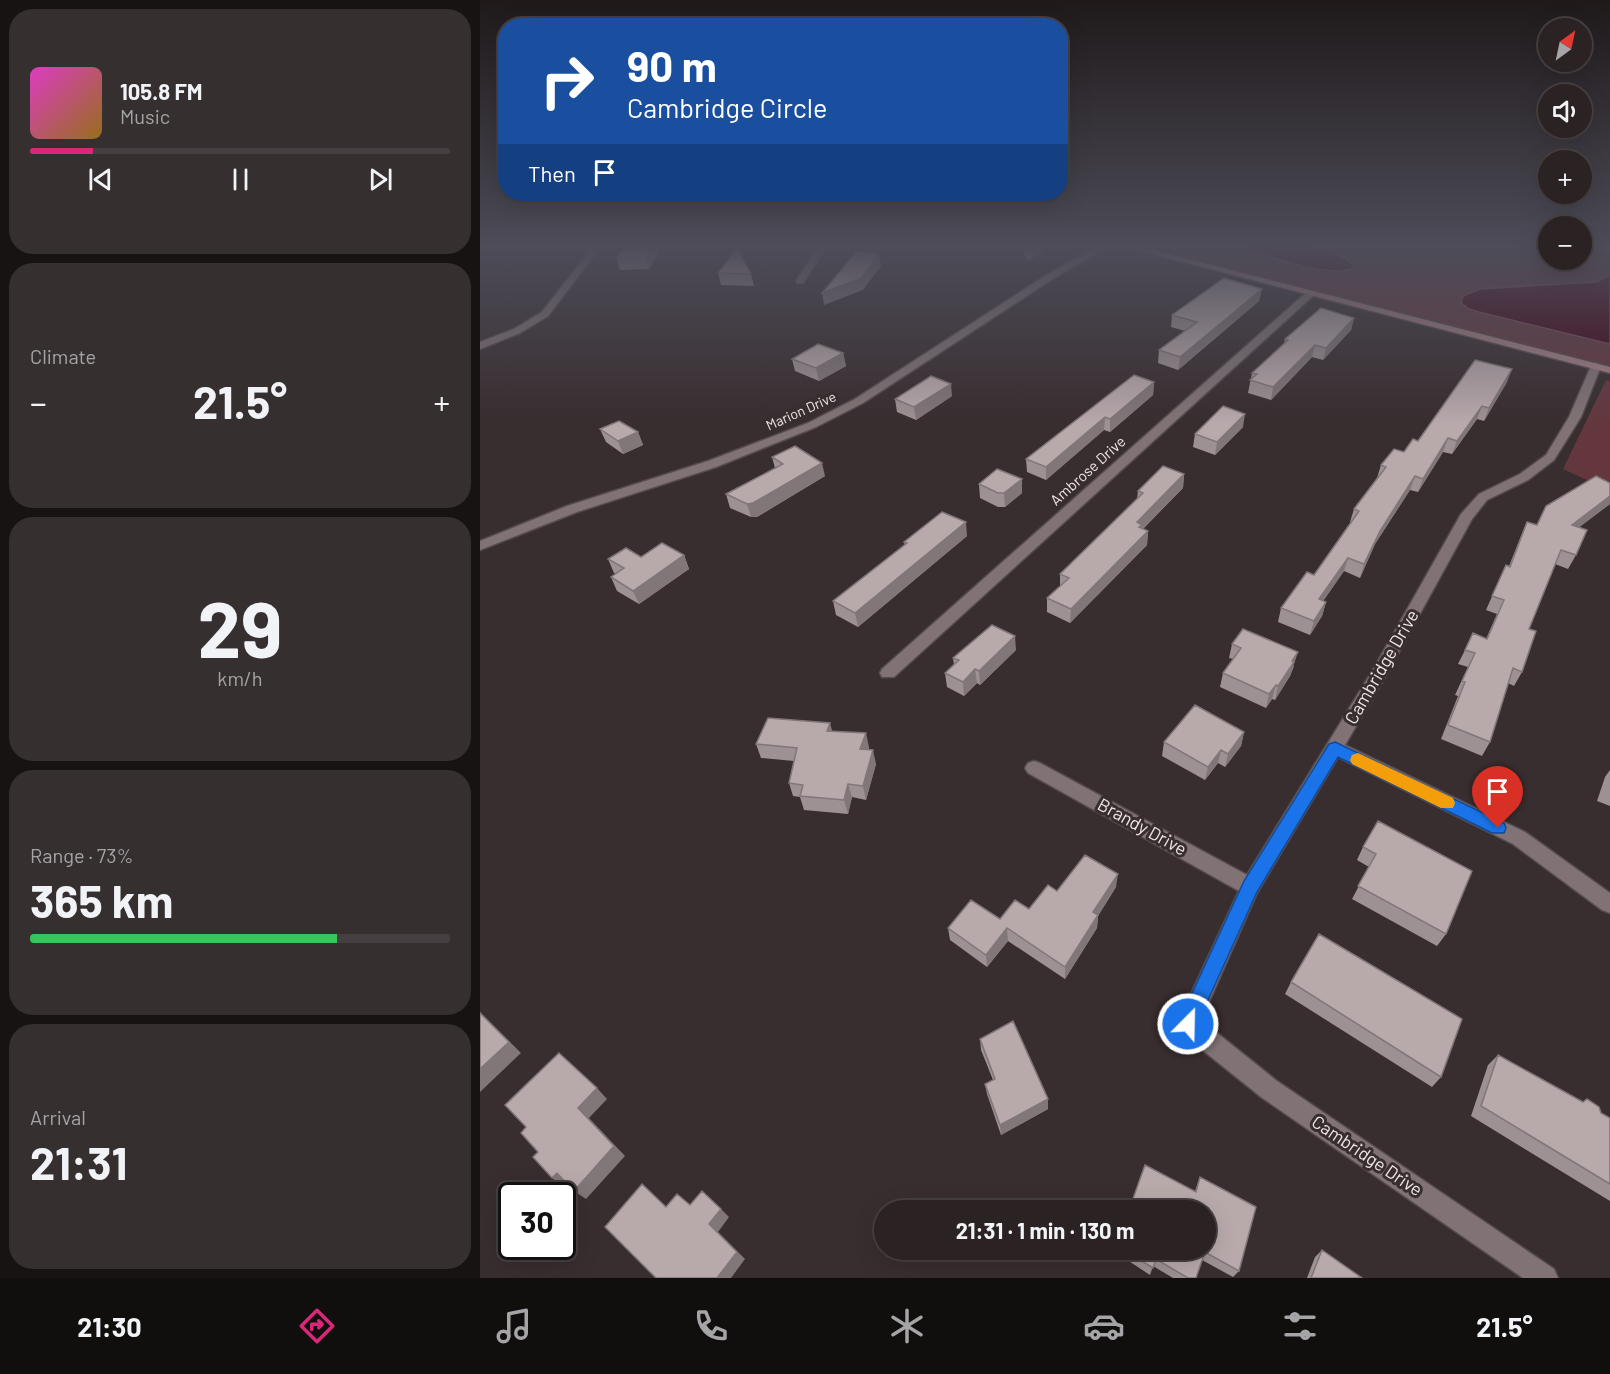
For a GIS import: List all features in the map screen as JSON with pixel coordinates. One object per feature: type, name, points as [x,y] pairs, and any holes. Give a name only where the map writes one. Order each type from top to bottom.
[{"type":"main road","points":[[1352,305],[1603,368]]},
{"type":"street","points":[[480,345],[517,331],[545,314],[552,305]]},
{"type":"street","name":"Marion Drive","points":[[480,546],[572,509],[712,464],[812,425],[859,401],[1007,305]]},
{"type":"street","name":"Ambrose Drive","points":[[888,673],[1298,305]]},
{"type":"street","name":"Cambridge Drive","points":[[1545,1278],[1269,1089],[1188,1024],[1250,887],[1380,672],[1466,517],[1483,497],[1524,477],[1550,457],[1603,368]]},
{"type":"street","points":[[1335,748],[1519,838],[1609,904]]},
{"type":"street","name":"Brandy Drive","points":[[1034,768],[1250,887]]},
{"type":"shaded area","points":[[1363,305],[1610,305],[1610,367]]},
{"type":"shaded area","points":[[1463,305],[1610,305],[1610,344],[1479,312]]},
{"type":"shaded area","points":[[1606,380],[1610,381],[1610,486],[1587,480],[1563,469]]},
{"type":"building","points":[[1187,305],[1243,305],[1180,357],[1159,350],[1197,322],[1172,315]]},
{"type":"building","points":[[1321,308],[1354,318],[1326,348],[1315,345],[1273,387],[1250,380],[1257,374],[1252,373],[1288,340],[1285,339]]},
{"type":"building","points":[[818,344],[843,353],[816,368],[792,359]]},
{"type":"building","points":[[1475,360],[1512,369],[1489,408],[1482,406],[1457,441],[1448,438],[1423,479],[1415,476],[1380,531],[1364,564],[1348,558],[1319,599],[1326,602],[1314,621],[1281,608],[1307,572],[1314,575],[1359,511],[1354,509],[1386,467],[1381,465],[1394,449],[1404,452],[1413,439],[1418,441]]},
{"type":"building","points":[[1134,375],[1154,382],[1110,419],[1105,417],[1046,467],[1026,459]]},
{"type":"building","points":[[931,376],[951,384],[914,407],[895,399]]},
{"type":"building","points":[[1223,406],[1245,414],[1217,442],[1195,434]]},
{"type":"building","points":[[619,421],[638,432],[618,441],[600,429]]},
{"type":"building","points":[[795,446],[822,463],[753,503],[747,504],[726,494],[783,464],[772,457]]},
{"type":"building","points":[[1163,466],[1184,474],[1137,522],[1142,525],[1139,527],[1148,531],[1071,609],[1047,598],[1069,578],[1060,574],[1143,493],[1138,491]]},
{"type":"building","points":[[997,469],[1022,479],[1004,493],[998,493],[979,484]]},
{"type":"building","points":[[1596,476],[1610,483],[1610,496],[1572,525],[1587,530],[1576,555],[1561,550],[1529,629],[1536,631],[1522,672],[1513,668],[1490,742],[1448,725],[1465,682],[1462,681],[1475,653],[1465,650],[1473,633],[1487,639],[1504,600],[1492,596],[1506,565],[1510,567],[1527,522],[1537,525],[1546,506]]},
{"type":"building","points":[[942,512],[966,522],[855,613],[833,601],[907,543],[904,542]]},
{"type":"building","points":[[662,543],[684,555],[633,591],[611,577],[624,568],[608,559],[626,548],[641,557]]},
{"type":"building","points":[[992,625],[1015,636],[979,671],[975,669],[963,682],[945,673],[959,660],[953,658]]},
{"type":"building","points":[[1243,629],[1298,652],[1278,686],[1276,685],[1269,694],[1223,673],[1241,648],[1232,644]]},
{"type":"building","points":[[1195,705],[1244,732],[1228,754],[1221,750],[1208,767],[1164,742]]},
{"type":"building","points":[[768,718],[830,723],[827,731],[866,733],[860,749],[873,750],[863,786],[848,784],[844,800],[800,796],[803,785],[789,783],[797,748],[756,744]]},
{"type":"building","points":[[1378,821],[1472,871],[1446,934],[1358,886],[1376,854],[1363,847]]},
{"type":"building","points":[[1085,855],[1118,874],[1093,912],[1098,915],[1065,967],[1007,928],[986,955],[948,928],[971,900],[1000,919],[1015,900],[1029,909],[1048,885],[1057,891]]},
{"type":"building","points":[[1319,934],[1462,1019],[1441,1077],[1291,982]]},
{"type":"building","points":[[480,1013],[509,1042],[480,1069]]},
{"type":"building","points":[[1013,1021],[1048,1099],[1000,1125],[985,1084],[995,1079],[980,1039]]},
{"type":"building","points":[[559,1053],[597,1088],[578,1108],[614,1146],[576,1189],[576,1182],[566,1182],[557,1173],[552,1178],[533,1157],[538,1152],[521,1133],[526,1127],[505,1105]]},
{"type":"building","points":[[1498,1055],[1583,1102],[1587,1099],[1599,1107],[1601,1113],[1610,1118],[1610,1184],[1481,1106]]},
{"type":"building","points":[[1145,1165],[1196,1192],[1200,1177],[1256,1207],[1239,1271],[1216,1258],[1216,1200],[1133,1200]]},
{"type":"building","points":[[642,1184],[666,1207],[677,1194],[690,1205],[702,1191],[721,1209],[709,1224],[737,1252],[717,1278],[656,1278],[605,1227]]},
{"type":"building","points":[[1322,1250],[1362,1278],[1311,1278]]},
{"type":"building","points":[[1140,1260],[1156,1260],[1153,1268]]},
{"type":"building","points":[[1158,1260],[1202,1260],[1196,1278],[1188,1278]]},
{"type":"slow traffic","points":[[1358,760],[1447,803]]},
{"type":"route","points":[[1188,1024],[1250,887],[1335,748],[1498,828]]}]
